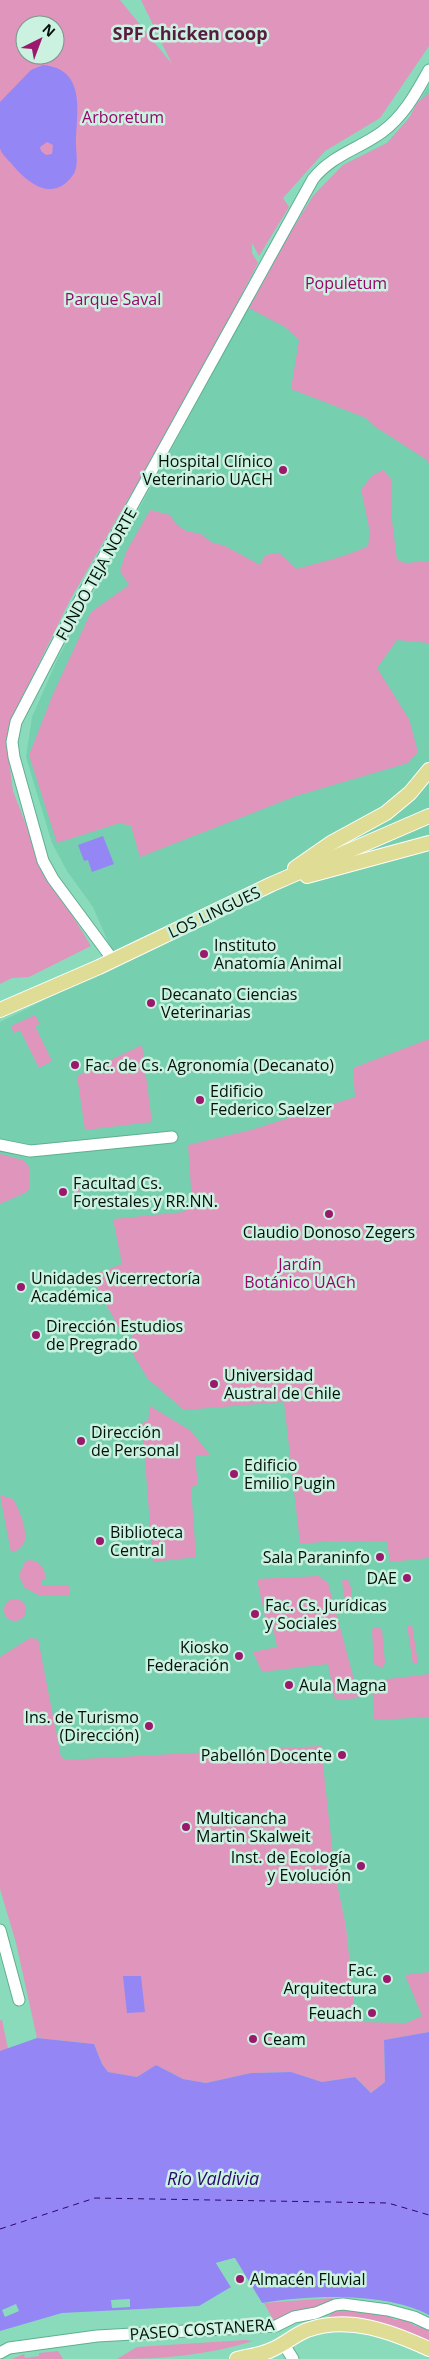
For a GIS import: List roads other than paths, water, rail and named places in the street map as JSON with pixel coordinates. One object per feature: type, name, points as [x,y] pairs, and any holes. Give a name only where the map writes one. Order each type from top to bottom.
[{"type":"main road","points":[[272,884],[331,843],[386,813],[410,793],[429,770]]},
{"type":"main road","name":"LOS LINGUES","points":[[0,1010],[113,960],[272,884],[429,816]]},
{"type":"main road","points":[[272,884],[359,864],[412,846],[429,843]]},
{"type":"main road","points":[[237,2359],[270,2350],[310,2329],[334,2325],[364,2326],[392,2332],[429,2349]]},
{"type":"street","name":"FUNDO TEJA NORTE","points":[[113,960],[58,887],[43,861],[14,757],[12,742],[16,722],[75,609],[313,179],[330,161],[390,126],[406,108],[429,70]]},
{"type":"street","points":[[0,1145],[30,1151],[172,1137]]},
{"type":"street","points":[[0,1930],[19,2000]]},
{"type":"street","name":"PASEO COSTANERA","points":[[0,2353],[9,2348],[97,2336],[276,2326],[294,2317],[321,2312],[338,2304],[388,2310],[414,2317],[429,2324]]},
{"type":"street","points":[[283,2343],[293,2359]]},
{"type":"water","points":[[43,65],[57,68],[67,75],[73,84],[76,95],[77,160],[75,172],[65,183],[57,188],[41,187],[25,178],[4,156],[0,148],[0,102],[31,70]],"holes":[[[47,142],[53,145],[52,154],[46,155],[41,151],[40,147]]]},
{"type":"water","points":[[103,836],[114,864],[92,872],[88,860],[84,861],[78,845]]},
{"type":"water","points":[[123,1976],[141,1976],[145,2012],[127,2013]]},
{"type":"water","name":"Río Valdivia","points":[[429,2032],[429,2315],[391,2302],[347,2297],[303,2298],[262,2303],[234,2258],[216,2263],[231,2287],[199,2306],[62,2313],[0,2331],[0,2051],[37,2038],[94,2044],[102,2064],[108,2072],[137,2077],[156,2065],[183,2079],[206,2083],[251,2073],[291,2072],[322,2082],[355,2077],[371,2093],[385,2082],[384,2040]]},
{"type":"place","name":"Hospital Clínico Veterinario UACH","points":[[283,470]]},
{"type":"place","name":"Instituto Anatomía Animal","points":[[204,954]]},
{"type":"place","name":"Decanato Ciencias Veterinarias","points":[[151,1003]]},
{"type":"place","name":"Fac. de Cs. Agronomía (Decanato)","points":[[75,1065]]},
{"type":"place","name":"Edificio Federico Saelzer","points":[[200,1100]]},
{"type":"place","name":"Facultad Cs. Forestales y RR.NN.","points":[[63,1192]]},
{"type":"place","name":"Claudio Donoso Zegers","points":[[329,1214]]},
{"type":"place","name":"Unidades Vicerrectoría Académica","points":[[21,1287]]},
{"type":"place","name":"Dirección Estudios de Pregrado","points":[[36,1335]]},
{"type":"place","name":"Universidad Austral de Chile","points":[[214,1384]]},
{"type":"place","name":"Dirección de Personal","points":[[81,1441]]},
{"type":"place","name":"Edificio Emilio Pugin","points":[[234,1474]]},
{"type":"place","name":"Biblioteca Central","points":[[100,1541]]},
{"type":"place","name":"Sala Paraninfo","points":[[380,1557]]},
{"type":"place","name":"DAE","points":[[407,1578]]},
{"type":"place","name":"Fac. Cs. Jurídicas y Sociales","points":[[255,1614]]},
{"type":"place","name":"Kiosko Federación","points":[[239,1656]]},
{"type":"place","name":"Aula Magna","points":[[289,1685]]},
{"type":"place","name":"Ins. de Turismo (Dirección)","points":[[149,1726]]},
{"type":"place","name":"Pabellón Docente","points":[[342,1755]]},
{"type":"place","name":"Multicancha Martin Skalweit","points":[[186,1827]]},
{"type":"place","name":"Inst. de Ecología y Evolución","points":[[361,1866]]},
{"type":"place","name":"Fac. Arquitectura","points":[[387,1979]]},
{"type":"place","name":"Feuach","points":[[372,2013]]},
{"type":"place","name":"Ceam","points":[[253,2039]]},
{"type":"place","name":"Almacén Fluvial","points":[[240,2279]]},
{"type":"district","name":"SPF Chicken coop","points":[[190,33]]},
{"type":"park label","name":"Arboretum","points":[[123,117]]},
{"type":"park label","name":"Populetum","points":[[346,283]]},
{"type":"park label","name":"Parque Saval","points":[[113,299]]},
{"type":"park label","name":"Jardín Botánico UACh","points":[[300,1273]]}]
